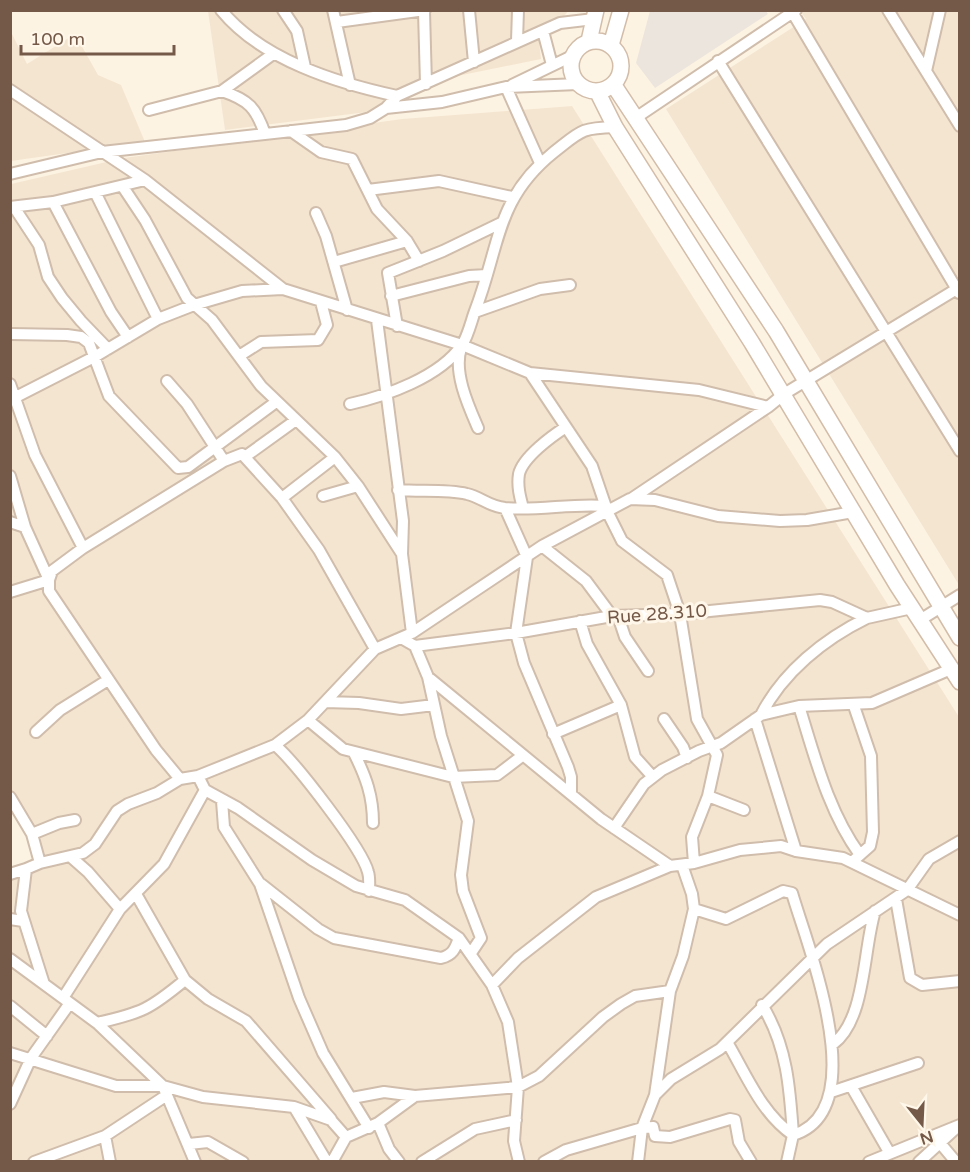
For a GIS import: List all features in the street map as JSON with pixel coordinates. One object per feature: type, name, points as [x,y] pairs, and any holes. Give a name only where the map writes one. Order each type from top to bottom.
[{"type":"main road","points":[[611,45],[621,10]]},
{"type":"main road","points":[[589,41],[595,15]]},
{"type":"main road","points":[[589,41],[601,41],[611,45],[618,53],[621,64],[620,75],[614,84],[597,91],[578,84],[570,66],[576,49],[589,41]]},
{"type":"main road","points":[[614,84],[806,381],[960,638]]},
{"type":"main road","points":[[597,91],[615,127],[784,394],[853,512],[960,682]]},
{"type":"street","points":[[221,10],[251,39],[273,54],[350,85],[397,96]]},
{"type":"street","points":[[283,10],[297,31],[305,67]]},
{"type":"street","points":[[333,10],[350,85]]},
{"type":"street","points":[[469,10],[474,62]]},
{"type":"street","points":[[517,41],[519,10]]},
{"type":"street","points":[[888,10],[960,126]]},
{"type":"street","points":[[926,71],[940,10]]},
{"type":"street","points":[[337,22],[390,13],[424,11],[426,84]]},
{"type":"street","points":[[10,874],[39,863],[71,857],[95,844],[117,811],[157,794],[180,779],[198,776],[275,745],[308,720],[375,649],[412,633],[542,546],[630,500],[784,394],[959,290],[793,11],[637,117]]},
{"type":"street","points":[[10,174],[102,152],[346,125],[370,118],[386,108],[397,96],[517,41],[570,20],[595,15]]},
{"type":"street","points":[[543,31],[552,65]]},
{"type":"street","points":[[149,110],[222,91],[273,54]]},
{"type":"street","points":[[506,87],[572,56]]},
{"type":"street","points":[[718,61],[960,451]]},
{"type":"street","points":[[386,108],[442,102],[506,87],[578,84]]},
{"type":"street","points":[[506,87],[540,163]]},
{"type":"street","points":[[10,90],[145,180],[283,289],[462,345],[530,373],[699,390],[768,407]]},
{"type":"street","points":[[222,91],[251,105],[256,110],[265,134]]},
{"type":"street","points":[[478,428],[467,402],[458,357],[487,275],[501,223],[512,197],[540,163],[585,128],[615,127]]},
{"type":"street","points":[[291,131],[321,152],[350,157],[378,208],[407,241],[419,261]]},
{"type":"street","points":[[108,349],[81,321],[48,277],[39,244],[12,207],[96,194],[145,180]]},
{"type":"street","points":[[368,190],[439,181],[512,197]]},
{"type":"street","points":[[123,187],[145,220],[181,289],[194,305],[212,320],[276,402],[335,457],[358,486],[402,554]]},
{"type":"street","points":[[96,194],[158,320]]},
{"type":"street","points":[[53,202],[111,312],[128,337]]},
{"type":"street","points":[[316,213],[347,310]]},
{"type":"street","points":[[397,326],[388,273],[501,223]]},
{"type":"street","points":[[333,262],[407,241]]},
{"type":"street","points":[[391,296],[469,276],[487,275]]},
{"type":"street","points":[[475,312],[540,289],[570,285]]},
{"type":"street","points":[[13,399],[96,356],[158,320],[194,305],[242,291],[283,289]]},
{"type":"street","points":[[239,356],[261,342],[318,340],[327,325],[321,302]]},
{"type":"street","points":[[377,320],[404,530],[402,554],[412,633]]},
{"type":"street","points":[[10,334],[81,337],[89,343],[96,356],[97,367],[109,396],[178,468],[188,467],[276,402]]},
{"type":"street","points":[[350,404],[387,394],[430,372],[462,345]]},
{"type":"street","points":[[530,373],[592,466],[607,510],[622,542],[667,574],[680,614],[697,719],[717,755],[708,796],[692,837],[694,863]]},
{"type":"street","points":[[166,381],[187,404],[224,461]]},
{"type":"street","points":[[10,384],[13,399],[34,455],[83,548]]},
{"type":"street","points":[[246,456],[296,420]]},
{"type":"street","points":[[523,508],[519,491],[519,472],[541,443],[566,427]]},
{"type":"street","points":[[180,779],[108,680],[49,591],[52,571],[83,548],[236,454],[246,456],[282,498],[319,550],[375,649]]},
{"type":"street","points":[[282,498],[335,457]]},
{"type":"street","points":[[10,476],[25,527],[49,580]]},
{"type":"street","points":[[323,496],[358,486]]},
{"type":"street","points":[[398,490],[465,494],[482,502],[505,508],[576,504],[607,510]]},
{"type":"street","points":[[630,500],[655,500],[718,516],[768,520],[807,520],[853,512]]},
{"type":"street","points":[[505,508],[527,557],[516,633],[524,663],[571,777],[570,794]]},
{"type":"street","points":[[10,522],[25,527]]},
{"type":"street","points":[[542,546],[586,581],[615,616],[625,637],[648,671]]},
{"type":"street","points":[[10,592],[49,580]]},
{"type":"street","points":[[758,717],[779,687],[831,637],[867,618],[916,614],[941,607],[960,595]]},
{"type":"street","name":"Rue 28.310","points":[[415,646],[516,633],[615,616],[680,614],[820,600],[832,602],[867,618]]},
{"type":"street","points":[[580,621],[588,644],[621,705],[635,757],[653,777]]},
{"type":"street","points":[[401,638],[415,646],[428,677],[453,777],[468,821],[461,875],[463,891],[481,933],[479,944],[471,953]]},
{"type":"street","points":[[614,828],[637,793],[653,777],[712,747],[758,717],[799,706],[854,706],[889,697],[951,669]]},
{"type":"street","points":[[428,677],[570,794],[614,828],[670,866]]},
{"type":"street","points":[[36,732],[60,710],[108,680]]},
{"type":"street","points":[[325,702],[359,703],[401,709],[434,705]]},
{"type":"street","points":[[553,734],[621,705]]},
{"type":"street","points":[[799,706],[832,805],[856,858]]},
{"type":"street","points":[[854,706],[872,768],[873,839],[856,858]]},
{"type":"street","points":[[758,717],[796,851]]},
{"type":"street","points":[[664,719],[683,747],[687,758]]},
{"type":"street","points":[[308,720],[343,749],[453,777],[497,775],[522,756]]},
{"type":"street","points":[[275,745],[291,758],[353,844],[369,873],[369,891]]},
{"type":"street","points":[[354,753],[369,785],[373,802],[373,823]]},
{"type":"street","points":[[198,776],[205,790],[238,808],[356,886],[405,900],[459,938],[492,985],[508,1022],[518,1087],[514,1150],[519,1161]]},
{"type":"street","points":[[10,1104],[31,1058],[47,1036],[120,909],[164,864],[205,790]]},
{"type":"street","points":[[708,796],[744,810]]},
{"type":"street","points":[[10,797],[32,834],[39,863]]},
{"type":"street","points":[[222,801],[222,820],[227,834],[260,884],[303,1007],[323,1053],[352,1098],[399,1161]]},
{"type":"street","points":[[32,834],[59,823],[75,820]]},
{"type":"street","points":[[655,1095],[671,1079],[727,1042],[762,1005],[827,944],[875,910],[907,891],[929,859],[960,842]]},
{"type":"street","points":[[492,985],[518,958],[596,897],[670,866],[694,863],[762,846],[781,846],[796,851],[856,858],[907,891],[960,915]]},
{"type":"street","points":[[71,857],[120,909]]},
{"type":"street","points":[[638,1161],[642,1128],[655,1095],[670,991],[683,956],[693,909],[692,894],[682,865]]},
{"type":"street","points":[[26,869],[21,905],[23,921],[44,984]]},
{"type":"street","points":[[260,884],[318,929],[334,938],[441,958],[449,956],[455,950],[459,938]]},
{"type":"street","points":[[693,909],[726,919],[783,891],[788,890],[792,893],[823,993],[833,1044],[831,1092],[816,1123],[808,1130],[793,1135]]},
{"type":"street","points":[[136,894],[185,980],[208,999],[251,1026],[346,1137]]},
{"type":"street","points":[[896,899],[910,978],[922,986],[960,981]]},
{"type":"street","points":[[833,1044],[843,1037],[853,1021],[875,910]]},
{"type":"street","points":[[10,919],[23,921]]},
{"type":"street","points":[[10,959],[98,1023],[165,1091],[195,1161]]},
{"type":"street","points":[[98,1023],[139,1013],[152,1007],[185,980]]},
{"type":"street","points":[[352,1098],[384,1092],[415,1096],[518,1087],[539,1077],[603,1017],[621,1004],[635,996],[670,991]]},
{"type":"street","points":[[762,1005],[775,1026],[784,1052],[793,1135],[787,1161]]},
{"type":"street","points":[[10,1006],[47,1036]]},
{"type":"street","points":[[727,1042],[765,1108],[782,1128],[793,1135]]},
{"type":"street","points":[[10,1053],[116,1086],[294,1107],[331,1119]]},
{"type":"street","points":[[831,1092],[918,1063]]},
{"type":"street","points":[[851,1086],[889,1152]]},
{"type":"street","points":[[34,1161],[105,1136],[165,1091]]},
{"type":"street","points":[[332,1161],[346,1137],[374,1126],[415,1096]]},
{"type":"street","points":[[294,1107],[327,1161]]},
{"type":"street","points":[[422,1161],[475,1129],[516,1120]]},
{"type":"street","points":[[544,1161],[566,1150],[642,1128],[653,1127],[655,1136],[660,1138],[723,1120],[735,1120],[739,1142],[751,1161]]},
{"type":"street","points":[[869,1161],[960,1125]]},
{"type":"street","points":[[918,1161],[960,1125]]},
{"type":"street","points":[[105,1136],[110,1161]]},
{"type":"street","points":[[189,1144],[208,1142],[243,1161]]},
{"type":"street","points":[[940,1143],[956,1161]]},
{"type":"shaded area","points":[[208,11],[568,11],[562,19],[538,33],[541,59],[408,86],[386,104],[367,112],[225,130]]},
{"type":"shaded area","points":[[650,11],[766,11],[768,14],[655,88],[636,63]]},
{"type":"shaded area","points":[[800,11],[959,11],[959,585],[666,109],[806,19]]},
{"type":"shaded area","points":[[10,30],[27,64],[75,34],[98,75],[121,85],[145,142],[11,161]]},
{"type":"shaded area","points":[[572,106],[959,717],[959,1161],[11,1161],[10,880],[44,866],[11,797],[11,184],[124,158],[402,119]]}]
